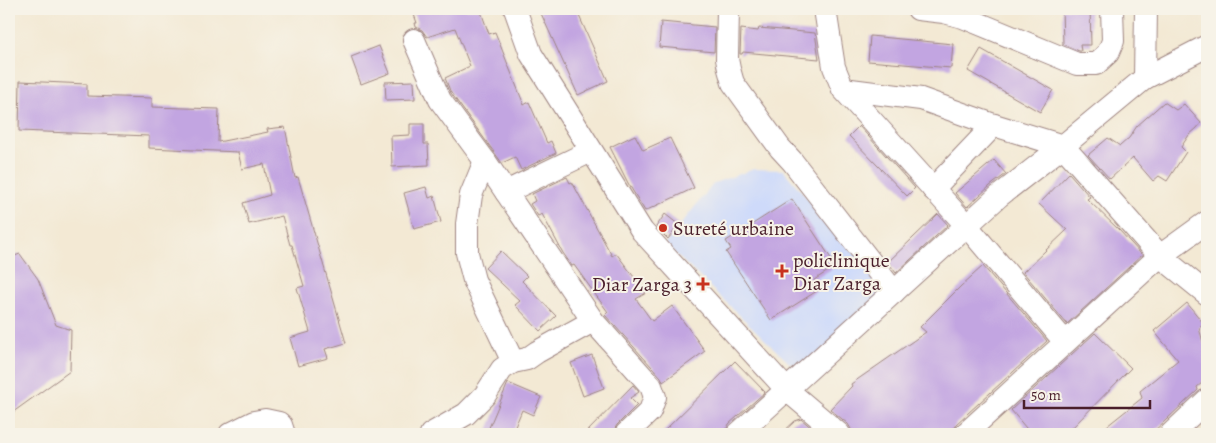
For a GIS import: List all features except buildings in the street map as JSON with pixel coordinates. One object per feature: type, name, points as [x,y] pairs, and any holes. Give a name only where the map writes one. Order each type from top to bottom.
[{"type":"street","points":[[515,9],[531,54],[642,231],[787,390],[839,434]]},
{"type":"street","points":[[728,9],[727,59],[728,70],[733,83],[780,148],[894,292]]},
{"type":"street","points":[[825,9],[834,67],[843,89],[966,226],[1065,342]]},
{"type":"street","points":[[918,9],[940,10],[963,17],[1078,64],[1096,64],[1108,53],[1113,41],[1112,9]]},
{"type":"street","points":[[1145,78],[1146,9]]},
{"type":"street","points":[[414,40],[440,100],[485,161],[593,321],[651,386],[655,397],[650,411],[626,434]]},
{"type":"street","points":[[738,434],[999,196],[1145,78],[1207,46]]},
{"type":"street","points":[[843,89],[921,99],[994,125],[1063,146],[1160,256],[1207,294]]},
{"type":"street","points":[[933,189],[994,125]]},
{"type":"street","points":[[506,192],[591,151]]},
{"type":"street","points":[[485,161],[471,194],[467,224],[467,253],[474,280],[513,362]]},
{"type":"street","points":[[965,434],[1160,256],[1207,222]]},
{"type":"street","points":[[431,434],[466,414],[485,395],[502,369],[513,362],[527,360],[537,352],[593,321]]},
{"type":"street","points":[[1171,434],[1207,400]]},
{"type":"street","points":[[230,434],[254,422],[266,420],[279,423],[284,434]]},
{"type":"shaded area","name":"policlinique Diar Zarga","points":[[754,169],[783,170],[894,298],[804,377],[665,244],[714,183]]},
{"type":"place","name":"Sureté urbaine","points":[[663,228]]},
{"type":"place","name":"policlinique Diar Zarga","points":[[782,271]]},
{"type":"place","name":"Diar Zarga 3","points":[[703,284]]}]
